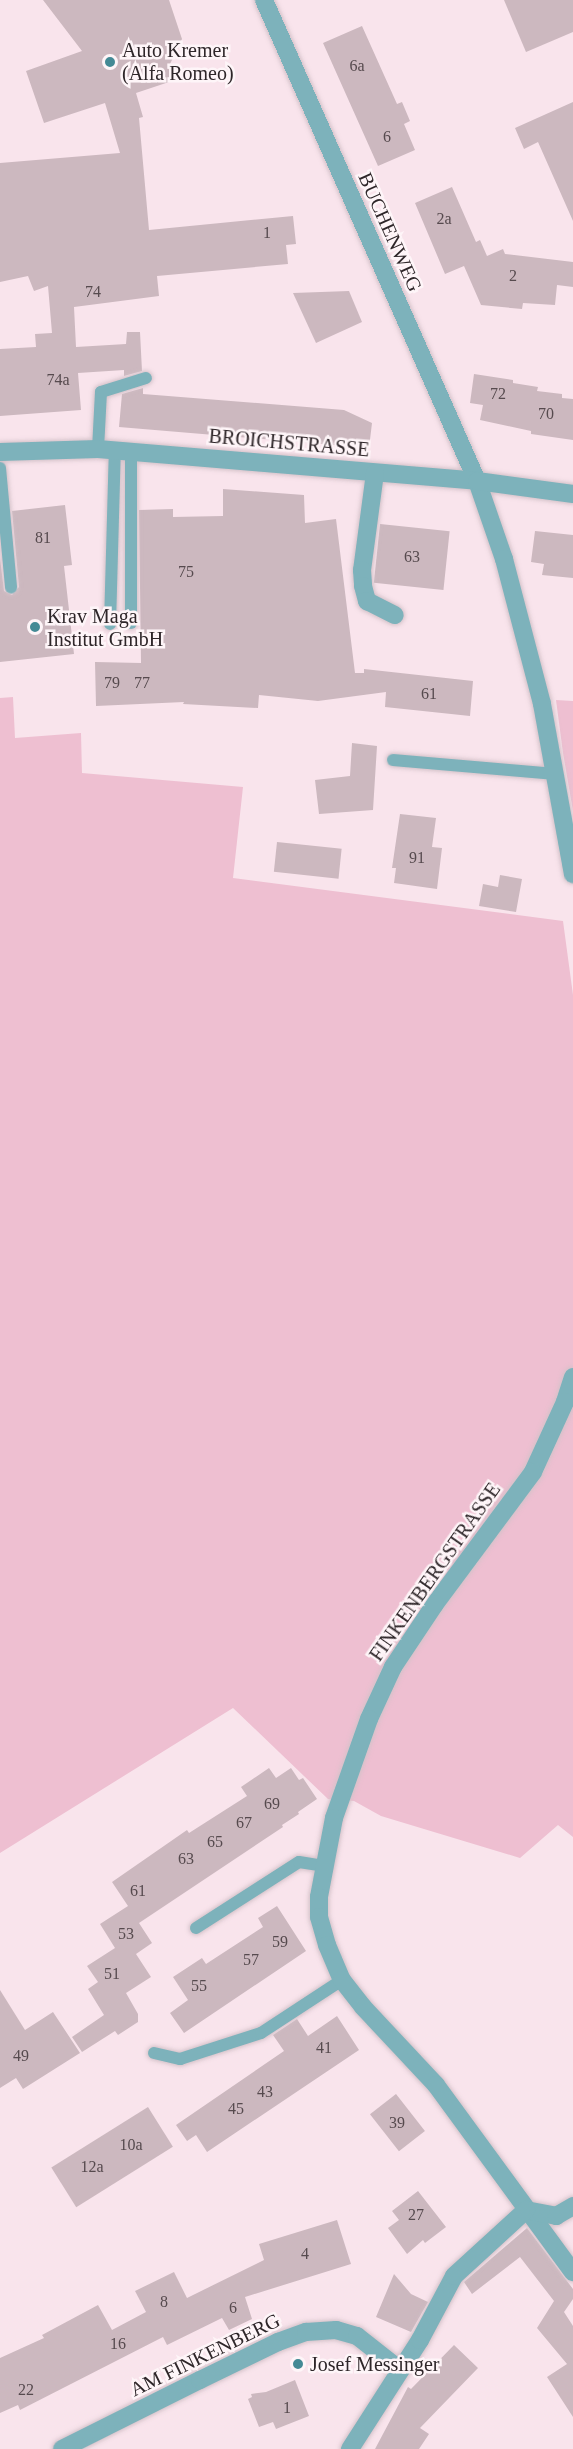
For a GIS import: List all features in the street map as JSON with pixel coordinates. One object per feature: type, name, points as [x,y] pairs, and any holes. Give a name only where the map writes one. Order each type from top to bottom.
[{"type":"street","name":"BUCHENWEG","points":[[264,0],[477,481]]},
{"type":"street","name":"BROICHSTRASSE","points":[[0,452],[115,450],[477,481],[573,494]]},
{"type":"street","points":[[375,473],[362,570],[363,586],[367,601],[395,615]]},
{"type":"street","points":[[477,481],[504,560],[537,682],[573,874]]},
{"type":"street","name":"FINKENBERGSTRASSE","points":[[573,1377],[566,1402],[533,1472],[435,1604],[393,1667],[369,1719],[334,1818],[319,1897],[319,1917],[327,1945],[342,1980],[363,2007],[435,2085],[573,2272]]},
{"type":"street","points":[[350,2449],[399,2369],[420,2340],[454,2276],[526,2210],[556,2216],[573,2206]]},
{"type":"street","name":"AM FINKENBERG","points":[[62,2449],[219,2370],[306,2332],[336,2330],[357,2336],[399,2369]]},
{"type":"lane","points":[[131,623],[115,450],[101,392],[146,378]]},
{"type":"lane","points":[[110,624],[115,450]]},
{"type":"lane","points":[[0,468],[11,588]]},
{"type":"lane","points":[[393,760],[555,774]]},
{"type":"lane","points":[[196,1928],[299,1862],[324,1866]]},
{"type":"lane","points":[[154,2053],[180,2059],[261,2033],[342,1980]]},
{"type":"shaded area","points":[[13,697],[15,738],[81,733],[82,773],[243,787],[233,878],[563,921],[573,995],[573,1837],[558,1825],[520,1858],[381,1816],[354,1801],[328,1799],[233,1708],[0,1853],[0,698]]},
{"type":"shaded area","points":[[556,700],[573,701],[573,811],[563,753]]},
{"type":"building","points":[[43,0],[169,0],[182,39],[170,64],[175,80],[136,93],[143,117],[139,118],[149,230],[293,216],[296,244],[286,245],[288,264],[157,276],[159,296],[74,307],[76,347],[126,344],[127,332],[140,332],[142,371],[124,376],[124,370],[78,373],[81,410],[0,416],[0,349],[36,347],[35,334],[52,333],[48,286],[34,291],[28,276],[0,282],[0,163],[120,153],[105,103],[44,123],[26,71],[82,51]]},
{"type":"building","points":[[504,0],[573,0],[573,32],[526,52]]},
{"type":"building","points":[[362,26],[397,104],[402,102],[410,121],[404,124],[415,150],[378,166],[323,43]]},
{"type":"building","points":[[573,102],[573,221],[538,142],[524,149],[515,128]]},
{"type":"building","points":[[452,187],[476,242],[480,240],[487,256],[503,249],[505,254],[573,262],[573,287],[557,285],[555,305],[523,303],[522,309],[481,305],[464,266],[445,274],[415,203]]},
{"type":"building","points":[[349,291],[362,322],[316,343],[293,293]]},
{"type":"building","points":[[474,374],[513,380],[513,383],[538,387],[537,391],[562,394],[562,398],[573,399],[573,440],[531,434],[531,431],[480,420],[483,405],[470,403]]},
{"type":"building","points":[[143,388],[143,394],[344,410],[372,423],[369,448],[119,427],[122,394]]},
{"type":"building","points":[[223,489],[304,495],[305,523],[336,519],[355,673],[364,673],[364,669],[473,681],[470,716],[385,707],[386,692],[318,701],[259,695],[258,708],[183,704],[184,702],[96,706],[95,662],[141,663],[139,510],[173,509],[173,517],[223,516]]},
{"type":"building","points":[[65,505],[72,565],[64,566],[74,654],[0,662],[0,558],[4,591],[12,595],[19,587],[12,511]]},
{"type":"building","points":[[380,524],[450,531],[443,590],[374,583]]},
{"type":"building","points":[[535,531],[573,535],[573,578],[542,575],[544,564],[531,562]]},
{"type":"building","points":[[352,743],[377,746],[373,810],[319,814],[315,780],[350,776]]},
{"type":"building","points":[[400,814],[436,818],[432,847],[442,848],[437,889],[394,883],[396,868],[392,868]]},
{"type":"building","points":[[277,842],[342,849],[339,879],[274,872]]},
{"type":"building","points":[[500,875],[522,879],[516,912],[479,906],[483,884],[498,887]]},
{"type":"building","points":[[269,1768],[276,1778],[291,1768],[299,1780],[303,1778],[317,1799],[282,1825],[283,1827],[139,1923],[152,1943],[136,1954],[151,1977],[126,1993],[138,2014],[138,2022],[118,2035],[115,2031],[82,2052],[72,2037],[104,2015],[88,1989],[98,1982],[87,1966],[115,1948],[100,1924],[128,1906],[112,1882],[187,1830],[189,1833],[247,1796],[241,1787]]},
{"type":"building","points":[[277,1906],[306,1951],[184,2033],[170,2013],[188,2000],[173,1977],[202,1958],[206,1964],[263,1927],[258,1918]]},
{"type":"building","points":[[0,1990],[25,2030],[53,2012],[80,2053],[23,2089],[16,2078],[0,2088]]},
{"type":"building","points":[[337,2016],[359,2050],[207,2152],[196,2135],[187,2141],[176,2125],[284,2051],[273,2035],[297,2019],[308,2036]]},
{"type":"building","points":[[396,2094],[425,2131],[399,2151],[370,2114]]},
{"type":"building","points":[[148,2107],[173,2147],[76,2207],[51,2167]]},
{"type":"building","points":[[418,2191],[446,2227],[425,2243],[423,2240],[407,2254],[388,2228],[399,2220],[392,2211]]},
{"type":"building","points":[[337,2220],[351,2264],[245,2297],[252,2319],[229,2330],[222,2318],[167,2345],[163,2337],[20,2410],[18,2405],[0,2413],[0,2358],[44,2338],[42,2335],[98,2305],[112,2330],[146,2312],[135,2291],[174,2272],[187,2298],[264,2260],[259,2244]]},
{"type":"building","points":[[527,2228],[573,2289],[573,2299],[564,2312],[573,2326],[573,2417],[547,2377],[567,2364],[537,2328],[554,2301],[520,2257],[472,2294],[464,2282]]},
{"type":"building","points":[[394,2274],[411,2294],[428,2302],[411,2332],[376,2317]]},
{"type":"building","points":[[454,2345],[478,2368],[420,2428],[429,2434],[419,2449],[375,2449],[408,2387],[411,2389]]},
{"type":"building","points":[[295,2380],[309,2416],[276,2429],[273,2422],[259,2427],[248,2399],[252,2397],[251,2394],[266,2392]]},
{"type":"place","name":"Auto Kremer (Alfa Romeo)","points":[[110,62]]},
{"type":"place","name":"Krav Maga Institut GmbH","points":[[35,627]]},
{"type":"place","name":"Josef Messinger","points":[[298,2364]]}]
